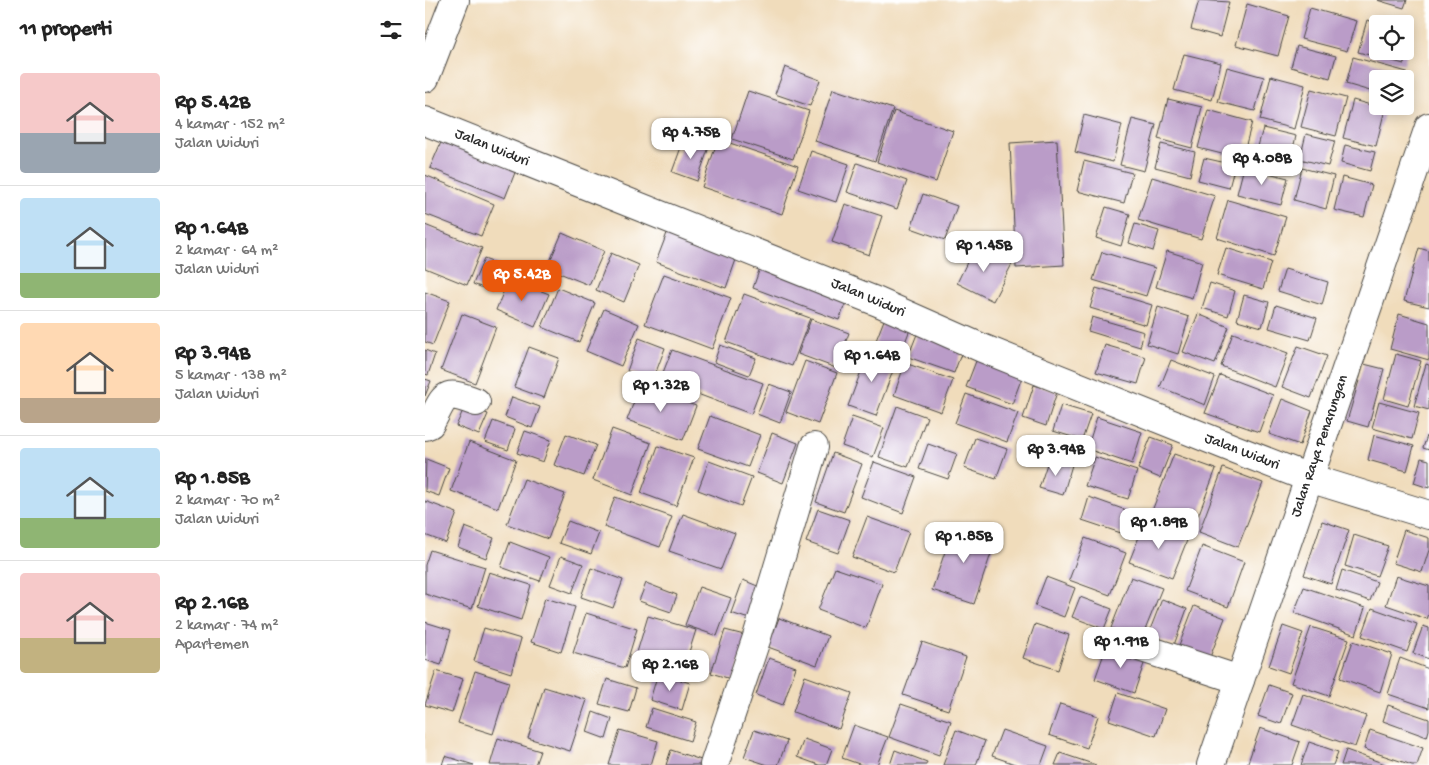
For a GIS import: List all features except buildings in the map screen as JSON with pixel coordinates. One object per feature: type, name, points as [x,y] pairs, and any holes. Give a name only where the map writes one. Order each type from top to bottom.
[{"type":"street","points":[[425,78],[455,0]]},
{"type":"street","name":"Jalan Widuri","points":[[425,121],[878,302],[999,355],[1309,478],[1429,515]]},
{"type":"street","name":"Jalan Raya Penarungan","points":[[1211,765],[1429,127]]},
{"type":"street","points":[[425,426],[430,424],[446,396],[455,395],[476,402]]},
{"type":"street","points":[[715,765],[757,637],[814,447]]},
{"type":"street","points":[[1133,645],[1240,680]]}]
